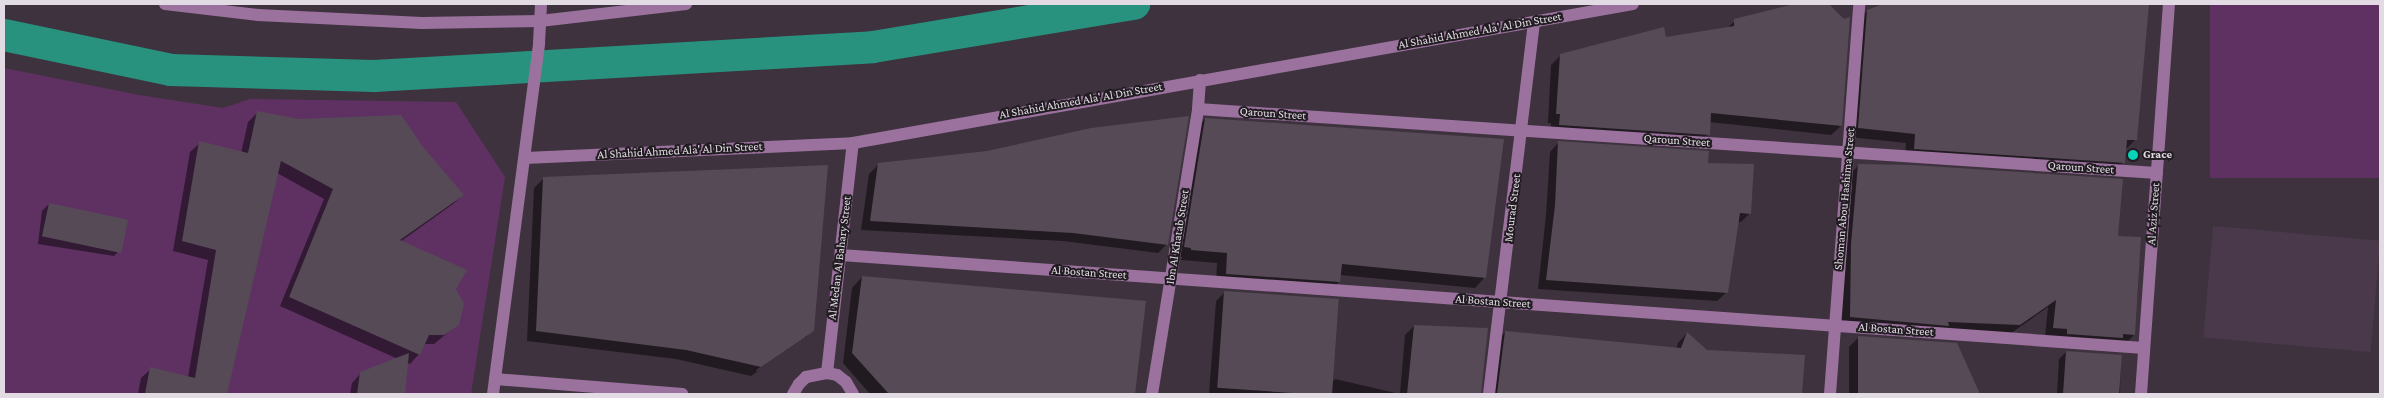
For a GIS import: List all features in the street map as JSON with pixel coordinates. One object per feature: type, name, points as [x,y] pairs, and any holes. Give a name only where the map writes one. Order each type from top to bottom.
[{"type":"street","points":[[165,4],[258,15],[412,23],[540,22],[686,4]]},
{"type":"street","points":[[493,394],[539,43],[541,4]]},
{"type":"street","name":"Al Shahid Ahmed Ala' Al Din Street","points":[[524,158],[853,143],[1633,4]]},
{"type":"street","name":"Shoman Abou Hashima Street","points":[[1830,394],[1859,4]]},
{"type":"street","name":"Al Aziz Street","points":[[2141,394],[2169,4]]},
{"type":"street","name":"Mourad Street","points":[[1490,394],[1534,22]]},
{"type":"street","name":"Ibn Al Khatab Street","points":[[1152,394],[1198,109],[1200,80]]},
{"type":"street","name":"Qaroun Street","points":[[1198,109],[2157,173]]},
{"type":"street","name":"Al Medan Al Bahary Street","points":[[827,372],[853,143]]},
{"type":"street","name":"Al Bostan Street","points":[[841,255],[2144,348]]},
{"type":"street","points":[[793,394],[798,384],[806,377],[827,372],[837,375],[846,382],[853,394]]},
{"type":"street","points":[[495,379],[682,394]]},
{"type":"shaded area","points":[[2210,4],[2380,4],[2380,178],[2210,178]]},
{"type":"shaded area","points":[[4,68],[139,95],[223,108],[250,99],[456,102],[505,177],[471,394],[4,394]]},
{"type":"shaded area","points":[[2213,226],[2380,241],[2371,352],[2203,338]]},
{"type":"building","points":[[1794,4],[1829,4],[1844,19],[1850,17],[1842,126],[1711,113],[1710,135],[1559,125],[1560,114],[1556,114],[1560,54],[1664,27],[1666,37],[1734,26],[1734,19]]},
{"type":"building","points":[[1883,4],[2149,4],[2137,140],[2127,140],[2125,163],[1914,149],[1915,134],[1858,128],[1867,10]]},
{"type":"building","points":[[257,111],[299,119],[401,115],[423,147],[464,195],[400,240],[467,270],[456,289],[464,304],[459,325],[444,335],[429,335],[420,355],[289,297],[333,189],[281,161],[227,394],[145,394],[150,367],[195,378],[216,250],[182,241],[199,141],[248,153]]},
{"type":"building","points":[[1189,116],[1168,245],[1073,233],[870,221],[878,163],[987,151],[1091,128]]},
{"type":"building","points":[[1205,118],[1504,139],[1486,278],[1342,264],[1340,282],[1226,274],[1227,253],[1191,250],[1191,248],[1184,247]]},
{"type":"building","points":[[1558,141],[1709,151],[1708,163],[1754,164],[1751,214],[1740,213],[1728,293],[1546,280],[1555,205]]},
{"type":"building","points":[[1858,164],[1913,165],[2123,179],[2118,236],[2141,237],[2135,335],[2123,334],[2123,338],[2067,334],[2067,329],[2053,328],[2056,300],[2020,325],[1948,322],[1949,326],[1850,317],[1851,244]]},
{"type":"building","points":[[828,165],[814,331],[761,367],[686,350],[536,331],[543,177]]},
{"type":"building","points":[[49,203],[128,220],[121,253],[42,236]]},
{"type":"building","points":[[862,276],[1146,301],[1135,394],[889,394],[852,353]]},
{"type":"building","points":[[1224,291],[1339,299],[1332,394],[1217,388]]},
{"type":"building","points":[[1414,325],[1488,328],[1481,394],[1407,394]]},
{"type":"building","points":[[1505,331],[1681,348],[1687,332],[1707,350],[1805,355],[1802,394],[1497,394]]},
{"type":"building","points":[[1858,336],[1957,343],[1980,394],[1858,394]]},
{"type":"building","points":[[2066,351],[2122,355],[2119,394],[2063,394]]},
{"type":"building","points":[[409,353],[405,394],[357,394],[360,372]]},
{"type":"waterway","points":[[4,35],[171,70],[374,76],[873,47],[1134,4]]},
{"type":"place","name":"Grace","points":[[2133,155]]}]
